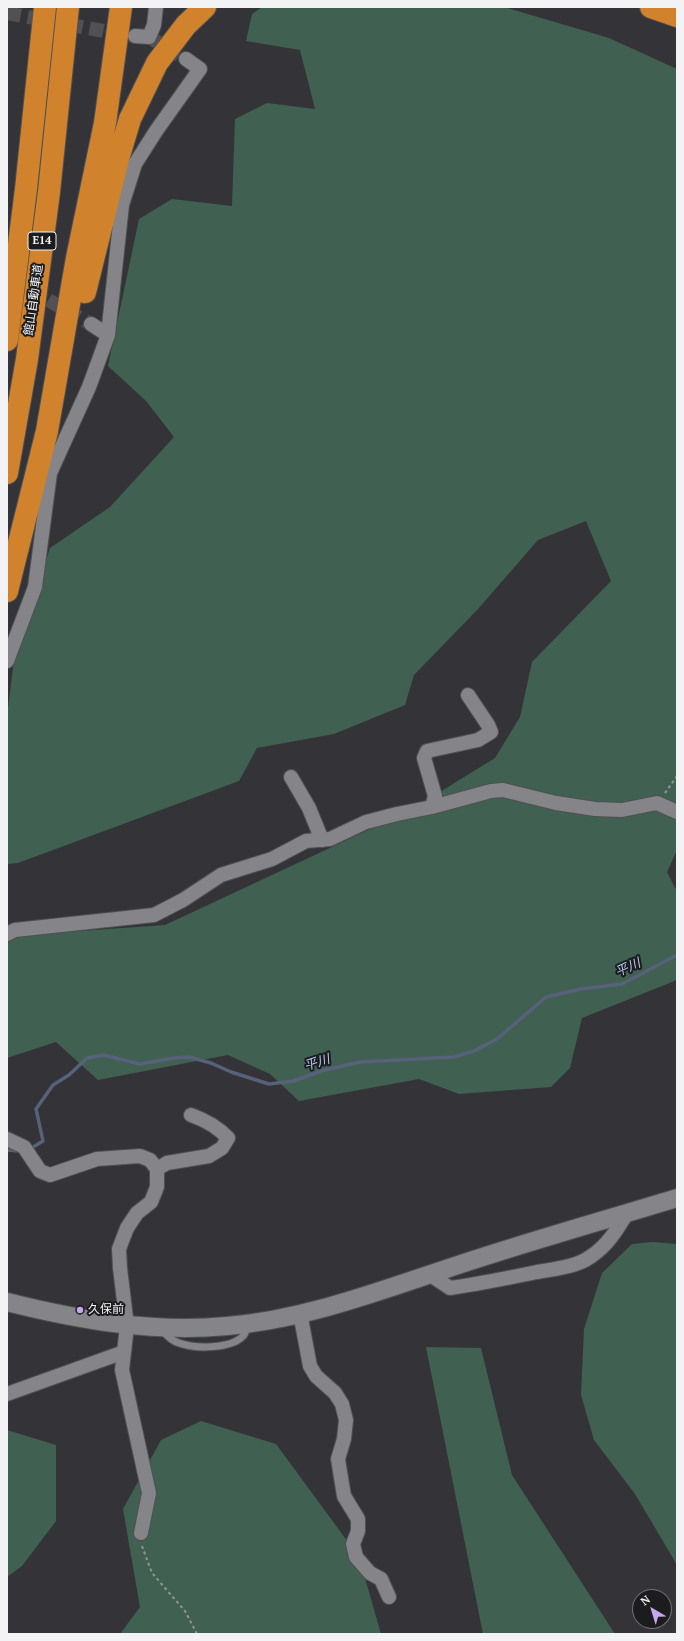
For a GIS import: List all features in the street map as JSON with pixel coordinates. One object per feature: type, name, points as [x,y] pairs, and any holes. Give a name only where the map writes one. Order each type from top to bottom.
[{"type":"highway","name":"館山自動車道","points":[[7,340],[26,189],[45,7]]},
{"type":"highway","name":"館山自動車道","points":[[7,473],[26,359],[49,192],[68,7]]},
{"type":"highway","points":[[7,591],[47,431],[77,258],[105,123],[121,7]]},
{"type":"highway","points":[[60,357],[72,343],[118,159],[130,119],[157,63],[186,25],[204,7]]},
{"type":"highway","points":[[651,7],[677,16]]},
{"type":"street","points":[[135,36],[149,37],[154,25],[156,7]]},
{"type":"street","points":[[7,661],[35,587],[50,473],[89,387],[108,335],[122,205],[135,164],[156,131],[200,69],[186,59]]},
{"type":"street","points":[[91,324],[108,335]]},
{"type":"street","points":[[432,807],[434,796],[424,758],[427,751],[478,740],[491,732],[488,724],[468,695]]},
{"type":"street","points":[[291,777],[309,808],[322,840]]},
{"type":"street","points":[[7,934],[15,930],[154,915],[183,900],[221,875],[272,859],[306,841],[330,839],[366,822],[432,807],[491,791],[503,790],[556,803],[595,809],[622,810],[658,803],[677,812]]},
{"type":"street","points":[[157,1169],[167,1163],[210,1156],[222,1148],[228,1138],[220,1129],[203,1119],[191,1115]]},
{"type":"street","points":[[7,1139],[26,1150],[40,1171],[50,1176],[97,1159],[140,1156],[150,1160],[157,1169],[157,1188],[154,1195],[150,1202],[137,1213],[127,1228],[119,1249],[127,1326],[122,1370],[149,1493],[141,1533]]},
{"type":"street","points":[[7,1302],[63,1315],[127,1326],[161,1328],[248,1324],[300,1314],[348,1301],[429,1274],[677,1198]]},
{"type":"street","points":[[429,1274],[450,1288],[477,1285],[572,1265],[588,1258],[600,1250],[616,1232],[627,1213]]},
{"type":"street","points":[[300,1314],[310,1366],[316,1376],[335,1393],[342,1404],[346,1420],[344,1439],[338,1459],[344,1496],[358,1518],[358,1531],[353,1544],[356,1557],[370,1573],[381,1579],[389,1598]]},
{"type":"street","points":[[7,1394],[124,1352]]},
{"type":"path","points":[[658,803],[677,776]]},
{"type":"path","points":[[141,1533],[142,1547],[152,1573],[185,1611],[197,1634]]},
{"type":"green space","points":[[262,7],[504,7],[609,38],[677,69],[677,850],[667,872],[675,888],[677,889],[677,980],[582,1018],[570,1068],[551,1087],[459,1094],[419,1079],[299,1101],[270,1074],[228,1055],[98,1080],[56,1042],[7,1058],[7,943],[22,935],[165,925],[409,811],[495,758],[520,717],[532,662],[611,581],[586,521],[538,540],[478,609],[414,675],[405,705],[334,734],[257,748],[239,781],[18,863],[7,864],[7,716],[14,660],[50,548],[110,507],[174,437],[146,401],[108,366],[139,219],[172,199],[232,206],[235,119],[267,103],[315,109],[300,50],[246,41],[252,14]]},
{"type":"green space","points":[[653,1242],[677,1244],[677,1565],[635,1494],[594,1440],[581,1395],[584,1329],[602,1273],[632,1244]]},
{"type":"green space","points":[[426,1347],[481,1348],[512,1475],[615,1634],[483,1634]]},
{"type":"green space","points":[[201,1421],[276,1444],[359,1557],[381,1634],[120,1634],[140,1607],[123,1509],[161,1440]]},
{"type":"green space","points":[[7,1430],[56,1445],[56,1521],[22,1566],[7,1577]]},
{"type":"waterway","name":"平川","points":[[30,1149],[43,1141],[36,1109],[53,1085],[69,1075],[87,1058],[103,1055],[140,1064],[189,1057],[211,1063],[231,1072],[269,1084],[294,1081],[321,1071],[360,1062],[454,1057],[474,1051],[497,1039],[546,997],[581,989],[622,984],[677,955]]},
{"type":"waterway","name":"平川","points":[[7,1150],[20,1151]]},
{"type":"tunnel","points":[[7,13],[125,35]]},
{"type":"tunnel","points":[[149,37],[186,59]]},
{"type":"tunnel","points":[[30,290],[91,324]]},
{"type":"place","name":"久保前","points":[[80,1310]]}]
